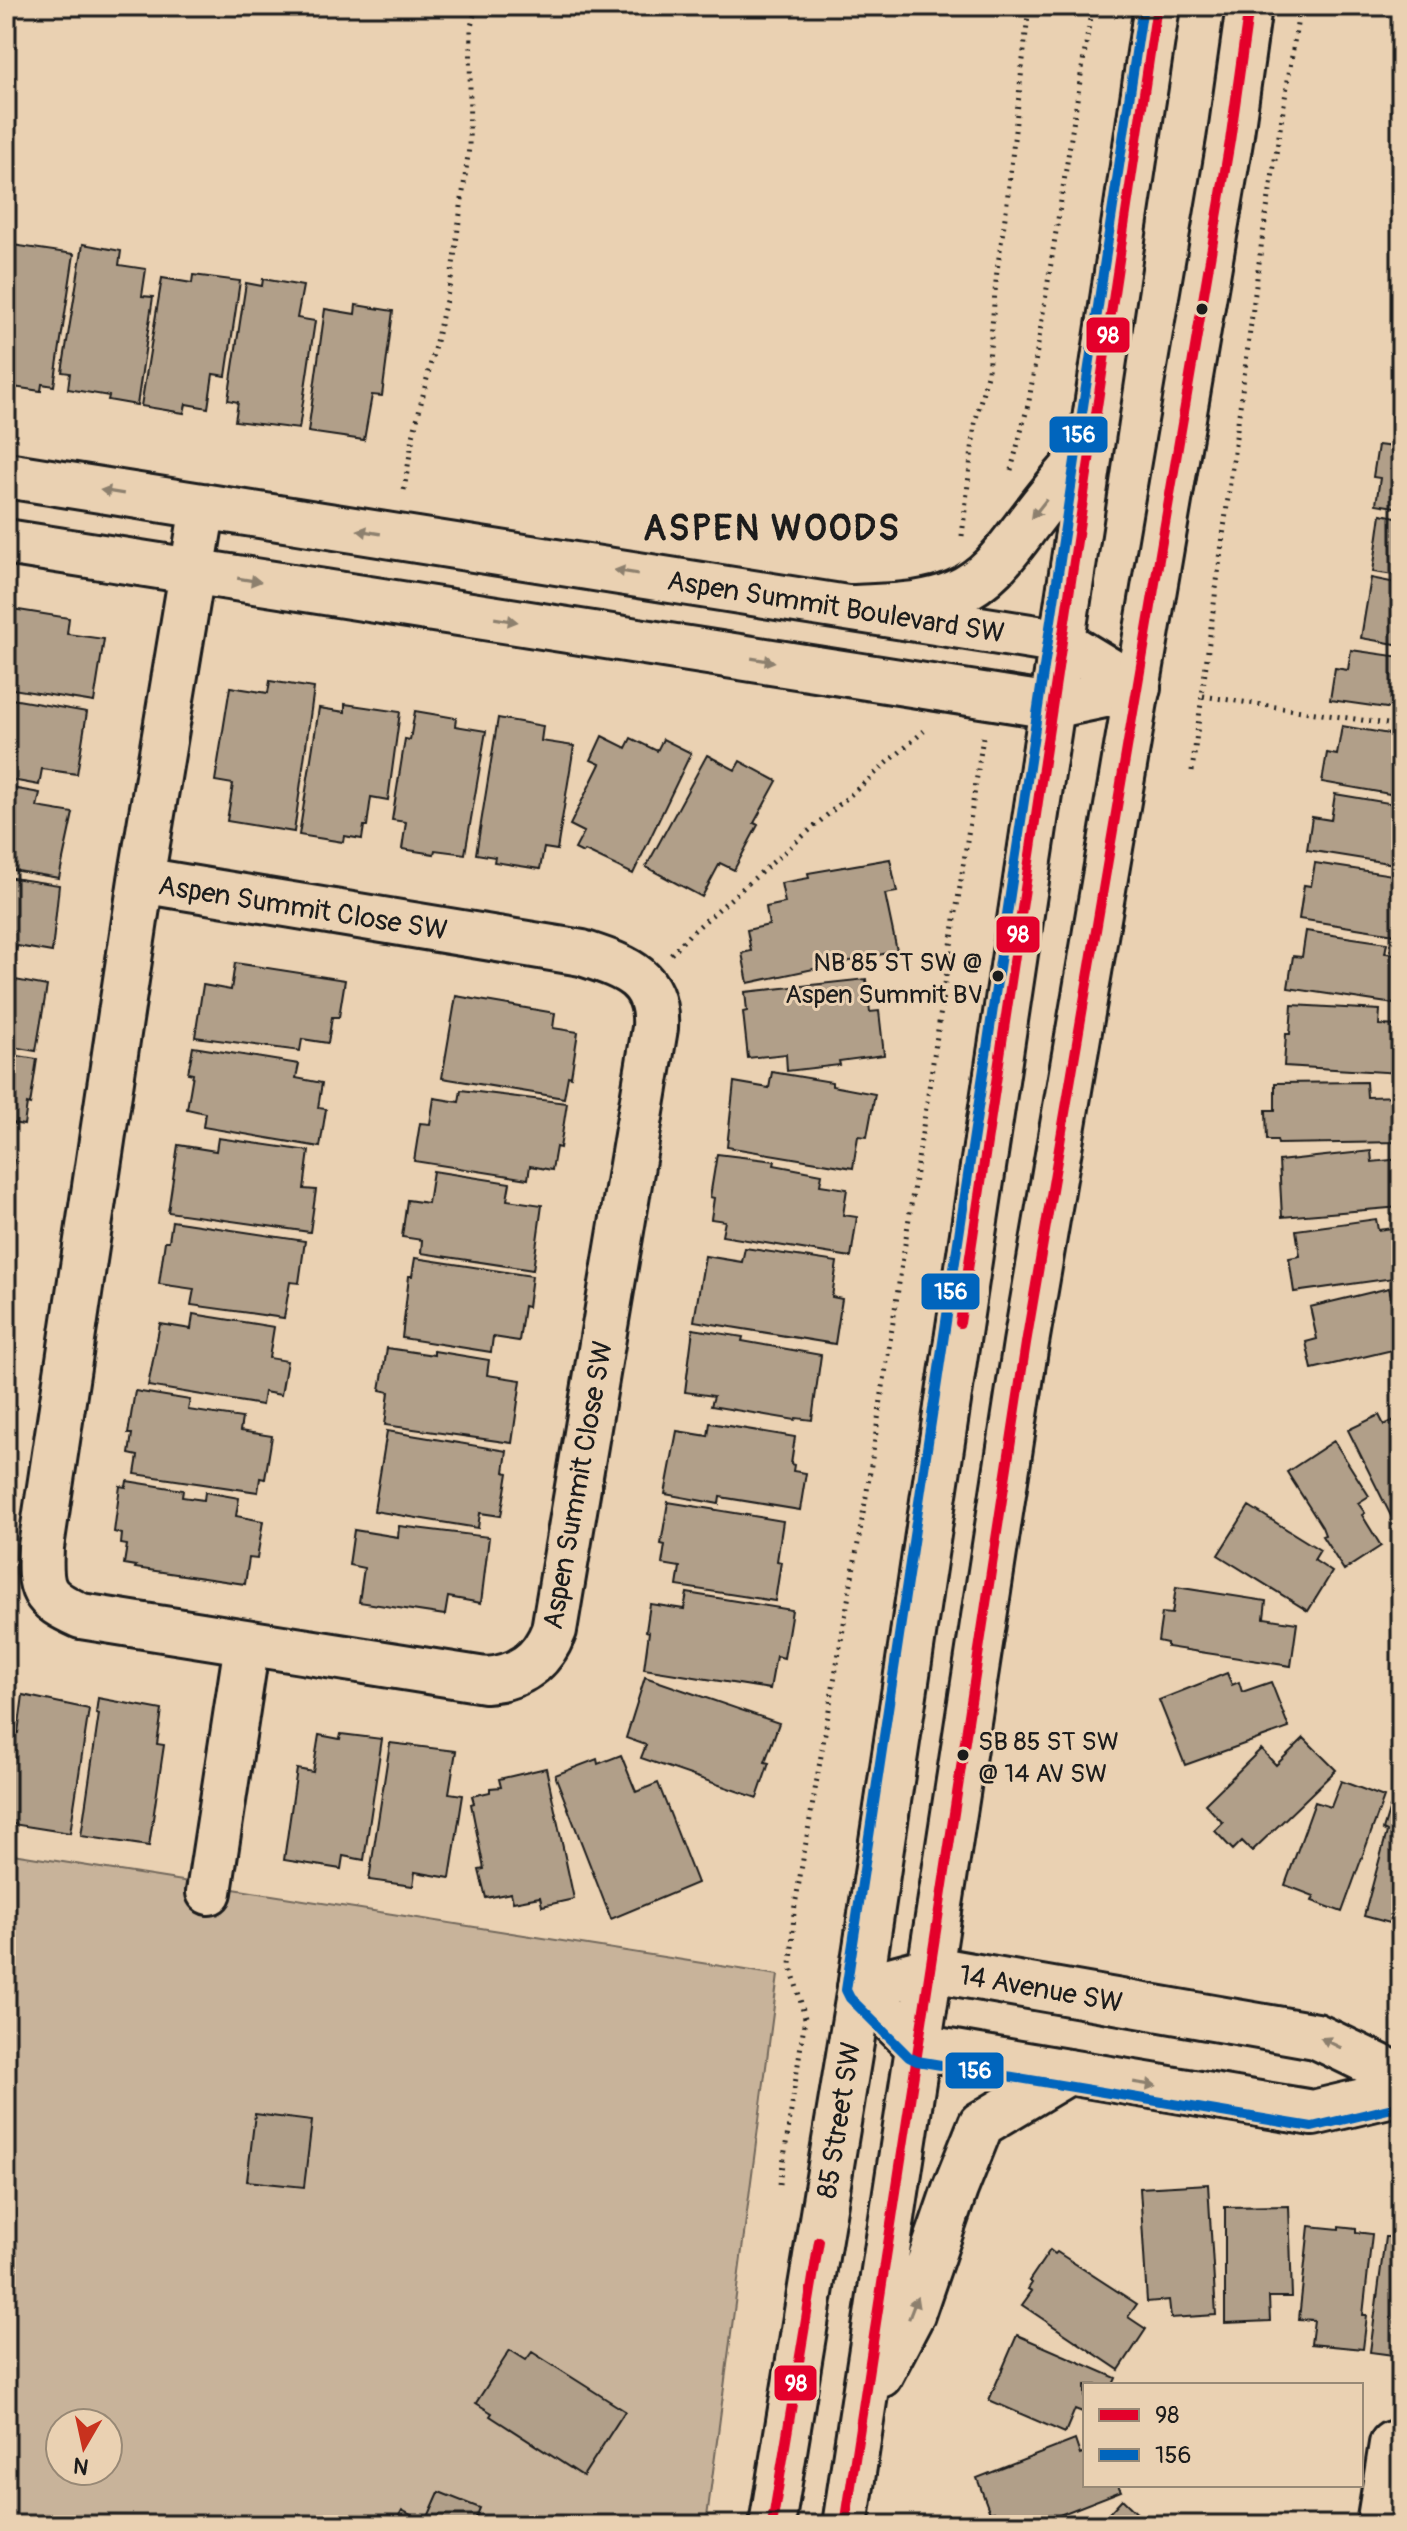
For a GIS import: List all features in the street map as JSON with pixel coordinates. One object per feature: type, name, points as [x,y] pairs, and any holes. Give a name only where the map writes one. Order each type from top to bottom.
[{"type":"street","name":"85 Street SW","points":[[772,2525],[860,1988],[1157,6]]},
{"type":"street","points":[[845,2525],[1026,1343],[1230,141],[1249,6]]},
{"type":"street","points":[[852,608],[921,603],[954,594],[980,580],[997,566],[1052,493],[1090,450]]},
{"type":"street","name":"Aspen Summit Boulevard SW","points":[[6,475],[1062,642],[1138,688]]},
{"type":"street","name":"Aspen Summit Close SW","points":[[141,880],[582,953],[622,966],[644,984],[656,1007],[655,1028],[554,1630],[549,1644],[531,1666],[517,1674],[485,1680],[81,1616],[57,1605],[44,1591],[40,1575],[41,1547],[141,880],[203,506]]},
{"type":"street","points":[[6,542],[1052,706],[1138,688]]},
{"type":"street","points":[[209,1892],[247,1644]]},
{"type":"street","name":"14 Avenue SW","points":[[860,1988],[932,1969],[1316,2036],[1401,2077]]},
{"type":"street","points":[[860,1988],[919,2047],[1313,2113],[1401,2092]]},
{"type":"street","points":[[866,2402],[912,2314],[981,2124],[1068,2072]]},
{"type":"street","points":[[1379,2525],[1385,2444]]},
{"type":"path","points":[[404,490],[413,436],[451,280],[469,148],[471,27],[476,6]]},
{"type":"path","points":[[961,537],[975,423],[988,371],[1029,6]]},
{"type":"path","points":[[1008,477],[1029,401],[1092,6]]},
{"type":"path","points":[[1192,771],[1262,240],[1300,6]]},
{"type":"path","points":[[778,2196],[805,2018],[791,1966],[794,1911],[867,1491],[982,740],[992,696]]},
{"type":"path","points":[[1203,696],[1401,726]]},
{"type":"path","points":[[644,984],[689,935],[925,730]]},
{"type":"shaded area","points":[[6,1853],[778,1975],[706,2525],[6,2525]]},
{"type":"building","points":[[6,244],[74,254],[54,386],[42,384],[41,391],[6,386]]},
{"type":"building","points":[[83,244],[121,251],[119,265],[146,269],[142,296],[153,297],[137,405],[108,400],[109,396],[68,389],[70,373],[62,372]]},
{"type":"building","points":[[193,275],[240,281],[226,376],[213,374],[208,408],[186,404],[184,413],[141,406],[162,278],[192,283]]},
{"type":"building","points":[[263,279],[303,286],[297,318],[315,321],[299,429],[235,421],[238,402],[228,400],[246,283],[262,286]]},
{"type":"building","points":[[356,305],[393,311],[382,396],[372,395],[364,440],[308,432],[325,309],[355,314]]},
{"type":"building","points":[[1401,393],[1401,440],[1394,439]]},
{"type":"building","points":[[1378,445],[1401,448],[1401,508],[1376,504],[1380,478],[1373,477]]},
{"type":"building","points":[[1381,514],[1401,518],[1401,576],[1373,572]]},
{"type":"building","points":[[1371,578],[1401,584],[1401,645],[1361,638]]},
{"type":"building","points":[[6,608],[69,618],[67,634],[104,639],[94,702],[6,688]]},
{"type":"building","points":[[1351,650],[1401,657],[1401,710],[1330,700],[1335,668],[1348,670]]},
{"type":"building","points":[[270,681],[314,688],[294,832],[227,821],[233,784],[215,781],[230,687],[268,693]]},
{"type":"building","points":[[6,698],[87,712],[77,774],[42,769],[39,785],[6,779]]},
{"type":"building","points":[[345,704],[400,712],[388,800],[371,797],[362,839],[344,836],[343,842],[299,835],[319,708],[345,712]]},
{"type":"building","points":[[415,711],[456,718],[455,726],[486,731],[465,854],[435,850],[434,854],[402,849],[406,822],[392,820],[405,739],[410,740]]},
{"type":"building","points":[[498,718],[543,726],[541,741],[574,746],[557,850],[544,848],[540,869],[494,862],[495,857],[476,854]]},
{"type":"building","points":[[1342,726],[1401,736],[1401,796],[1322,782],[1327,753],[1337,755]]},
{"type":"building","points":[[602,736],[626,748],[631,738],[657,751],[663,739],[691,753],[633,874],[575,849],[584,832],[570,825],[600,764],[591,760]]},
{"type":"building","points":[[707,755],[735,770],[740,761],[777,781],[754,823],[758,825],[734,870],[720,863],[702,897],[646,867]]},
{"type":"building","points":[[6,787],[40,793],[37,807],[73,813],[59,878],[6,869]]},
{"type":"building","points":[[1335,794],[1401,805],[1401,865],[1307,850],[1312,817],[1331,820]]},
{"type":"building","points":[[890,859],[897,892],[885,894],[897,951],[748,983],[742,953],[751,951],[747,930],[769,925],[766,907],[785,903],[781,883],[809,878],[808,873]]},
{"type":"building","points":[[1315,863],[1399,876],[1401,935],[1299,919],[1304,885],[1311,886]]},
{"type":"building","points":[[6,877],[59,885],[52,952],[17,946],[14,961],[6,960]]},
{"type":"building","points":[[1306,931],[1387,943],[1385,953],[1401,955],[1401,1005],[1288,988],[1293,956],[1302,957]]},
{"type":"building","points":[[235,963],[345,980],[339,1017],[332,1017],[328,1043],[302,1039],[300,1051],[195,1037],[203,985],[231,990]]},
{"type":"building","points":[[6,967],[12,968],[10,979],[47,986],[36,1051],[6,1046]]},
{"type":"building","points":[[866,979],[870,1012],[879,1011],[884,1055],[839,1061],[840,1065],[787,1071],[786,1054],[748,1058],[743,1012],[747,1011],[745,992]]},
{"type":"building","points":[[456,996],[555,1013],[553,1028],[578,1032],[571,1077],[568,1076],[564,1098],[442,1078]]},
{"type":"building","points":[[1292,1005],[1380,1010],[1379,1025],[1401,1026],[1401,1073],[1284,1066]]},
{"type":"building","points":[[193,1047],[299,1064],[296,1078],[322,1083],[318,1108],[326,1109],[320,1147],[203,1127],[205,1113],[187,1109],[193,1074],[188,1073]]},
{"type":"building","points":[[6,1054],[37,1059],[24,1125],[6,1122]]},
{"type":"building","points":[[772,1072],[832,1082],[832,1086],[875,1094],[867,1137],[858,1136],[853,1168],[727,1147],[734,1082],[769,1088]]},
{"type":"building","points":[[1366,1082],[1367,1097],[1401,1096],[1401,1142],[1278,1144],[1277,1140],[1267,1140],[1266,1110],[1275,1110],[1275,1083]]},
{"type":"building","points":[[461,1090],[567,1103],[560,1148],[556,1147],[552,1170],[530,1166],[528,1179],[414,1161],[420,1123],[430,1124],[434,1098],[459,1102]]},
{"type":"building","points":[[218,1138],[309,1151],[304,1189],[316,1190],[310,1232],[168,1212],[178,1145],[216,1151]]},
{"type":"building","points":[[1371,1151],[1372,1162],[1401,1159],[1401,1207],[1282,1217],[1279,1161]]},
{"type":"building","points":[[717,1154],[775,1161],[774,1165],[822,1174],[820,1185],[847,1189],[843,1215],[857,1217],[851,1257],[722,1236],[725,1221],[711,1219],[714,1198],[710,1197]]},
{"type":"building","points":[[6,1159],[14,1160],[11,1181],[14,1182],[6,1224]]},
{"type":"building","points":[[433,1171],[510,1183],[507,1200],[542,1205],[533,1270],[421,1253],[422,1240],[402,1237],[407,1200],[428,1203]]},
{"type":"building","points":[[1376,1219],[1378,1230],[1401,1227],[1401,1277],[1294,1292],[1289,1258],[1300,1256],[1296,1230]]},
{"type":"building","points":[[172,1221],[305,1241],[299,1283],[290,1282],[284,1318],[191,1305],[194,1289],[159,1284],[165,1241],[169,1241]]},
{"type":"building","points":[[745,1248],[837,1262],[832,1297],[842,1299],[835,1344],[694,1321],[705,1256],[742,1262]]},
{"type":"building","points":[[415,1258],[532,1276],[519,1341],[493,1337],[491,1352],[402,1338],[409,1276],[412,1276]]},
{"type":"building","points":[[1389,1288],[1392,1299],[1401,1297],[1401,1348],[1312,1369],[1306,1342],[1317,1339],[1310,1307]]},
{"type":"building","points":[[193,1314],[274,1327],[269,1358],[287,1361],[281,1395],[264,1392],[262,1405],[148,1386],[160,1324],[191,1329]]},
{"type":"building","points":[[693,1329],[821,1355],[812,1420],[711,1406],[714,1396],[685,1392]]},
{"type":"building","points":[[387,1348],[434,1355],[434,1351],[489,1360],[487,1375],[521,1380],[512,1443],[385,1425],[389,1392],[380,1390]]},
{"type":"building","points":[[135,1391],[190,1400],[188,1410],[242,1418],[240,1431],[272,1436],[265,1479],[260,1478],[258,1492],[135,1474],[138,1456],[129,1454],[132,1434],[128,1434]]},
{"type":"building","points":[[1379,1415],[1384,1425],[1401,1417],[1401,1536],[1348,1430]]},
{"type":"building","points":[[710,1423],[795,1437],[791,1464],[794,1465],[793,1471],[806,1473],[800,1510],[720,1497],[719,1504],[665,1494],[677,1431],[708,1436]]},
{"type":"building","points":[[387,1431],[507,1451],[504,1472],[508,1473],[501,1516],[480,1513],[478,1528],[374,1511]]},
{"type":"building","points":[[1334,1441],[1369,1496],[1358,1503],[1381,1546],[1344,1570],[1322,1536],[1325,1535],[1322,1527],[1287,1472]]},
{"type":"building","points":[[127,1481],[183,1490],[182,1497],[204,1500],[205,1492],[239,1498],[236,1516],[263,1521],[257,1559],[249,1558],[245,1584],[124,1564],[127,1545],[121,1544],[122,1534],[114,1532],[120,1486],[126,1487]]},
{"type":"building","points":[[668,1502],[783,1521],[775,1601],[677,1586],[680,1567],[662,1564],[665,1545],[661,1544]]},
{"type":"building","points":[[1249,1506],[1320,1550],[1314,1560],[1332,1572],[1308,1611],[1218,1555]]},
{"type":"building","points":[[399,1526],[489,1537],[481,1603],[448,1597],[445,1615],[359,1602],[364,1568],[349,1565],[354,1530],[398,1537]]},
{"type":"building","points":[[1176,1587],[1266,1601],[1264,1618],[1297,1623],[1291,1666],[1167,1647],[1167,1643],[1158,1641],[1162,1613],[1172,1614]]},
{"type":"building","points":[[687,1593],[792,1610],[784,1658],[776,1656],[770,1689],[644,1669],[650,1604],[684,1609]]},
{"type":"building","points":[[1227,1673],[1232,1685],[1239,1682],[1242,1692],[1271,1682],[1289,1728],[1185,1765],[1159,1700]]},
{"type":"building","points":[[645,1677],[779,1723],[765,1762],[769,1763],[757,1798],[641,1758],[646,1745],[626,1738]]},
{"type":"building","points":[[23,1695],[89,1709],[70,1833],[6,1823],[6,1732],[18,1733]]},
{"type":"building","points":[[98,1698],[162,1710],[157,1744],[164,1745],[149,1846],[81,1836],[99,1714],[96,1713]]},
{"type":"building","points":[[341,1734],[382,1739],[364,1860],[343,1856],[341,1869],[284,1860],[297,1769],[313,1772],[319,1735],[340,1739]]},
{"type":"building","points":[[1304,1738],[1336,1770],[1252,1851],[1242,1841],[1233,1850],[1215,1831],[1223,1823],[1205,1804],[1261,1749],[1276,1765]]},
{"type":"building","points":[[390,1743],[456,1751],[449,1793],[463,1795],[450,1878],[415,1872],[413,1886],[369,1880]]},
{"type":"building","points":[[621,1755],[636,1792],[658,1783],[697,1883],[611,1919],[555,1775],[597,1759],[598,1764]]},
{"type":"building","points":[[546,1768],[574,1899],[542,1906],[540,1897],[513,1902],[511,1893],[486,1898],[479,1870],[484,1869],[472,1796],[501,1787],[499,1779]]},
{"type":"building","points":[[1341,1781],[1384,1797],[1342,1912],[1312,1901],[1314,1896],[1285,1885],[1315,1802],[1331,1807]]},
{"type":"building","points":[[1390,1807],[1401,1810],[1401,1926],[1364,1916],[1387,1832],[1383,1830]]},
{"type":"building","points":[[255,2114],[312,2121],[304,2187],[247,2181]]},
{"type":"building","points":[[1208,2184],[1216,2315],[1171,2318],[1169,2300],[1147,2302],[1140,2188]]},
{"type":"building","points":[[1289,2206],[1292,2297],[1269,2297],[1270,2321],[1225,2323],[1225,2207]]},
{"type":"building","points":[[1309,2226],[1356,2228],[1356,2232],[1372,2234],[1363,2315],[1367,2315],[1363,2349],[1311,2344],[1314,2320],[1299,2319]]},
{"type":"building","points":[[1385,2237],[1401,2237],[1401,2356],[1370,2352]]},
{"type":"building","points":[[1050,2250],[1137,2304],[1128,2317],[1146,2329],[1119,2370],[1022,2305],[1032,2291],[1028,2289],[1032,2283],[1029,2281]]},
{"type":"building","points":[[1017,2335],[1116,2378],[1114,2383],[1083,2383],[1083,2412],[1075,2409],[1065,2433],[989,2400]]},
{"type":"building","points":[[510,2350],[526,2360],[532,2352],[625,2411],[583,2476],[490,2416],[492,2413],[476,2403]]},
{"type":"building","points":[[1075,2440],[1080,2455],[1083,2454],[1083,2487],[1119,2487],[1121,2491],[1034,2525],[999,2525],[994,2512],[990,2513],[977,2478]]},
{"type":"building","points":[[439,2492],[480,2508],[473,2525],[447,2525],[428,2517]]},
{"type":"building","points":[[1122,2499],[1149,2525],[1098,2525]]},
{"type":"building","points":[[402,2510],[418,2519],[415,2525],[394,2525]]},
{"type":"transit line","name":"156","points":[[1143,6],[846,1990],[850,1998],[909,2057],[917,2061],[1312,2127],[1401,2106]]},
{"type":"transit line","name":"98","points":[[960,1323],[1157,6]]},
{"type":"transit line","name":"98","points":[[845,2525],[1026,1343],[1230,141],[1249,6]]},
{"type":"transit line","name":"98","points":[[772,2525],[819,2241]]},
{"type":"place","name":"NB 85 ST SW @ Aspen Summit BV","points":[[998,976]]},
{"type":"place","name":"SB 85 ST SW @ 14 AV SW","points":[[963,1755]]},
{"type":"district","name":"ASPEN WOODS","points":[[772,527]]}]
